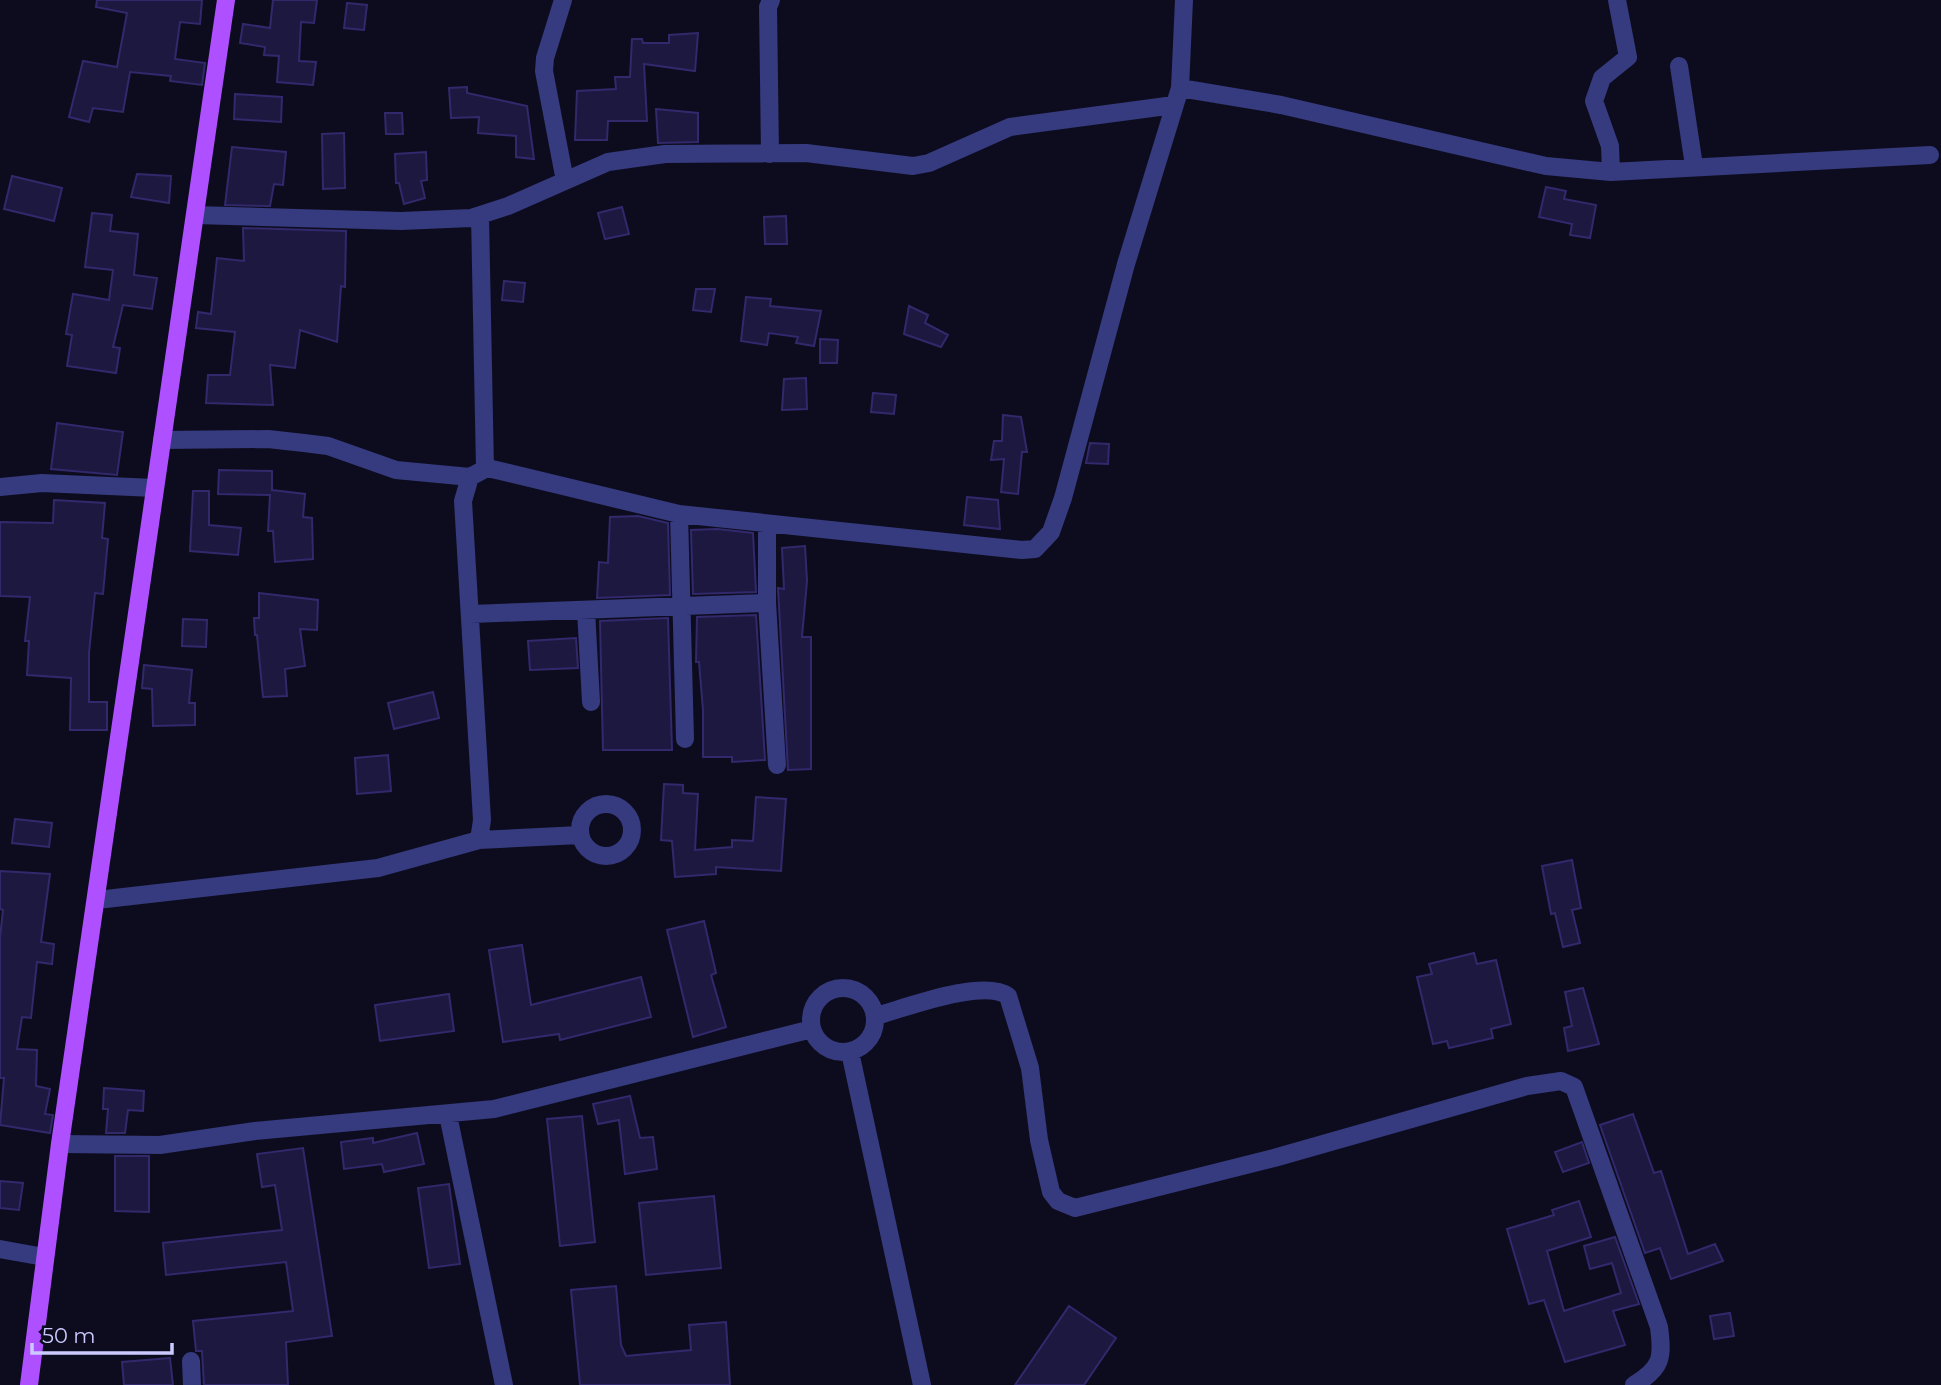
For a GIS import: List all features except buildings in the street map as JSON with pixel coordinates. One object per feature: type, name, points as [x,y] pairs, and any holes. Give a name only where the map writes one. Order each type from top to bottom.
[{"type":"main road","points":[[29,1385],[60,1144],[226,0]]},
{"type":"street","points":[[564,0],[544,71],[565,181]]},
{"type":"street","points":[[771,0],[768,7],[771,154]]},
{"type":"street","points":[[162,440],[268,439],[304,443],[328,446],[396,470],[477,473],[680,514],[1022,550],[1035,549],[1045,541],[1063,498],[1126,264],[1177,97],[1184,0]]},
{"type":"street","points":[[1611,172],[1610,146],[1594,101],[1602,78],[1628,57],[1617,0]]},
{"type":"street","points":[[1679,66],[1694,166]]},
{"type":"street","points":[[195,215],[401,221],[441,221],[480,216],[626,158],[665,154],[827,155],[913,166],[929,163],[1010,127],[1177,97],[1281,105],[1546,166],[1611,172],[1930,155]]},
{"type":"street","points":[[479,840],[482,820],[463,501],[477,473],[480,216]]},
{"type":"street","points":[[0,487],[42,483],[154,488]]},
{"type":"street","points":[[680,514],[685,738]]},
{"type":"street","points":[[767,524],[767,603],[777,765]]},
{"type":"street","points":[[471,614],[681,604],[767,603]]},
{"type":"street","points":[[586,610],[591,702]]},
{"type":"street","points":[[97,900],[378,868],[479,840],[580,835]]},
{"type":"street","points":[[836,988],[854,989],[862,993],[873,1007],[876,1016],[870,1038],[850,1052],[827,1048],[812,1029],[815,1003],[836,988]]},
{"type":"street","points":[[876,1016],[982,990],[1001,991],[1008,996],[1030,1068],[1039,1140],[1051,1192],[1058,1202],[1075,1208],[1273,1158],[1488,1096],[1549,1081],[1568,1083],[1574,1087],[1658,1327],[1660,1360],[1653,1373],[1634,1385]]},
{"type":"street","points":[[60,1144],[160,1145],[255,1131],[448,1115],[507,1106],[812,1029]]},
{"type":"street","points":[[850,1052],[922,1385]]},
{"type":"street","points":[[448,1115],[504,1385]]},
{"type":"street","points":[[0,1249],[44,1257]]},
{"type":"street","points":[[191,1361],[192,1385]]}]
